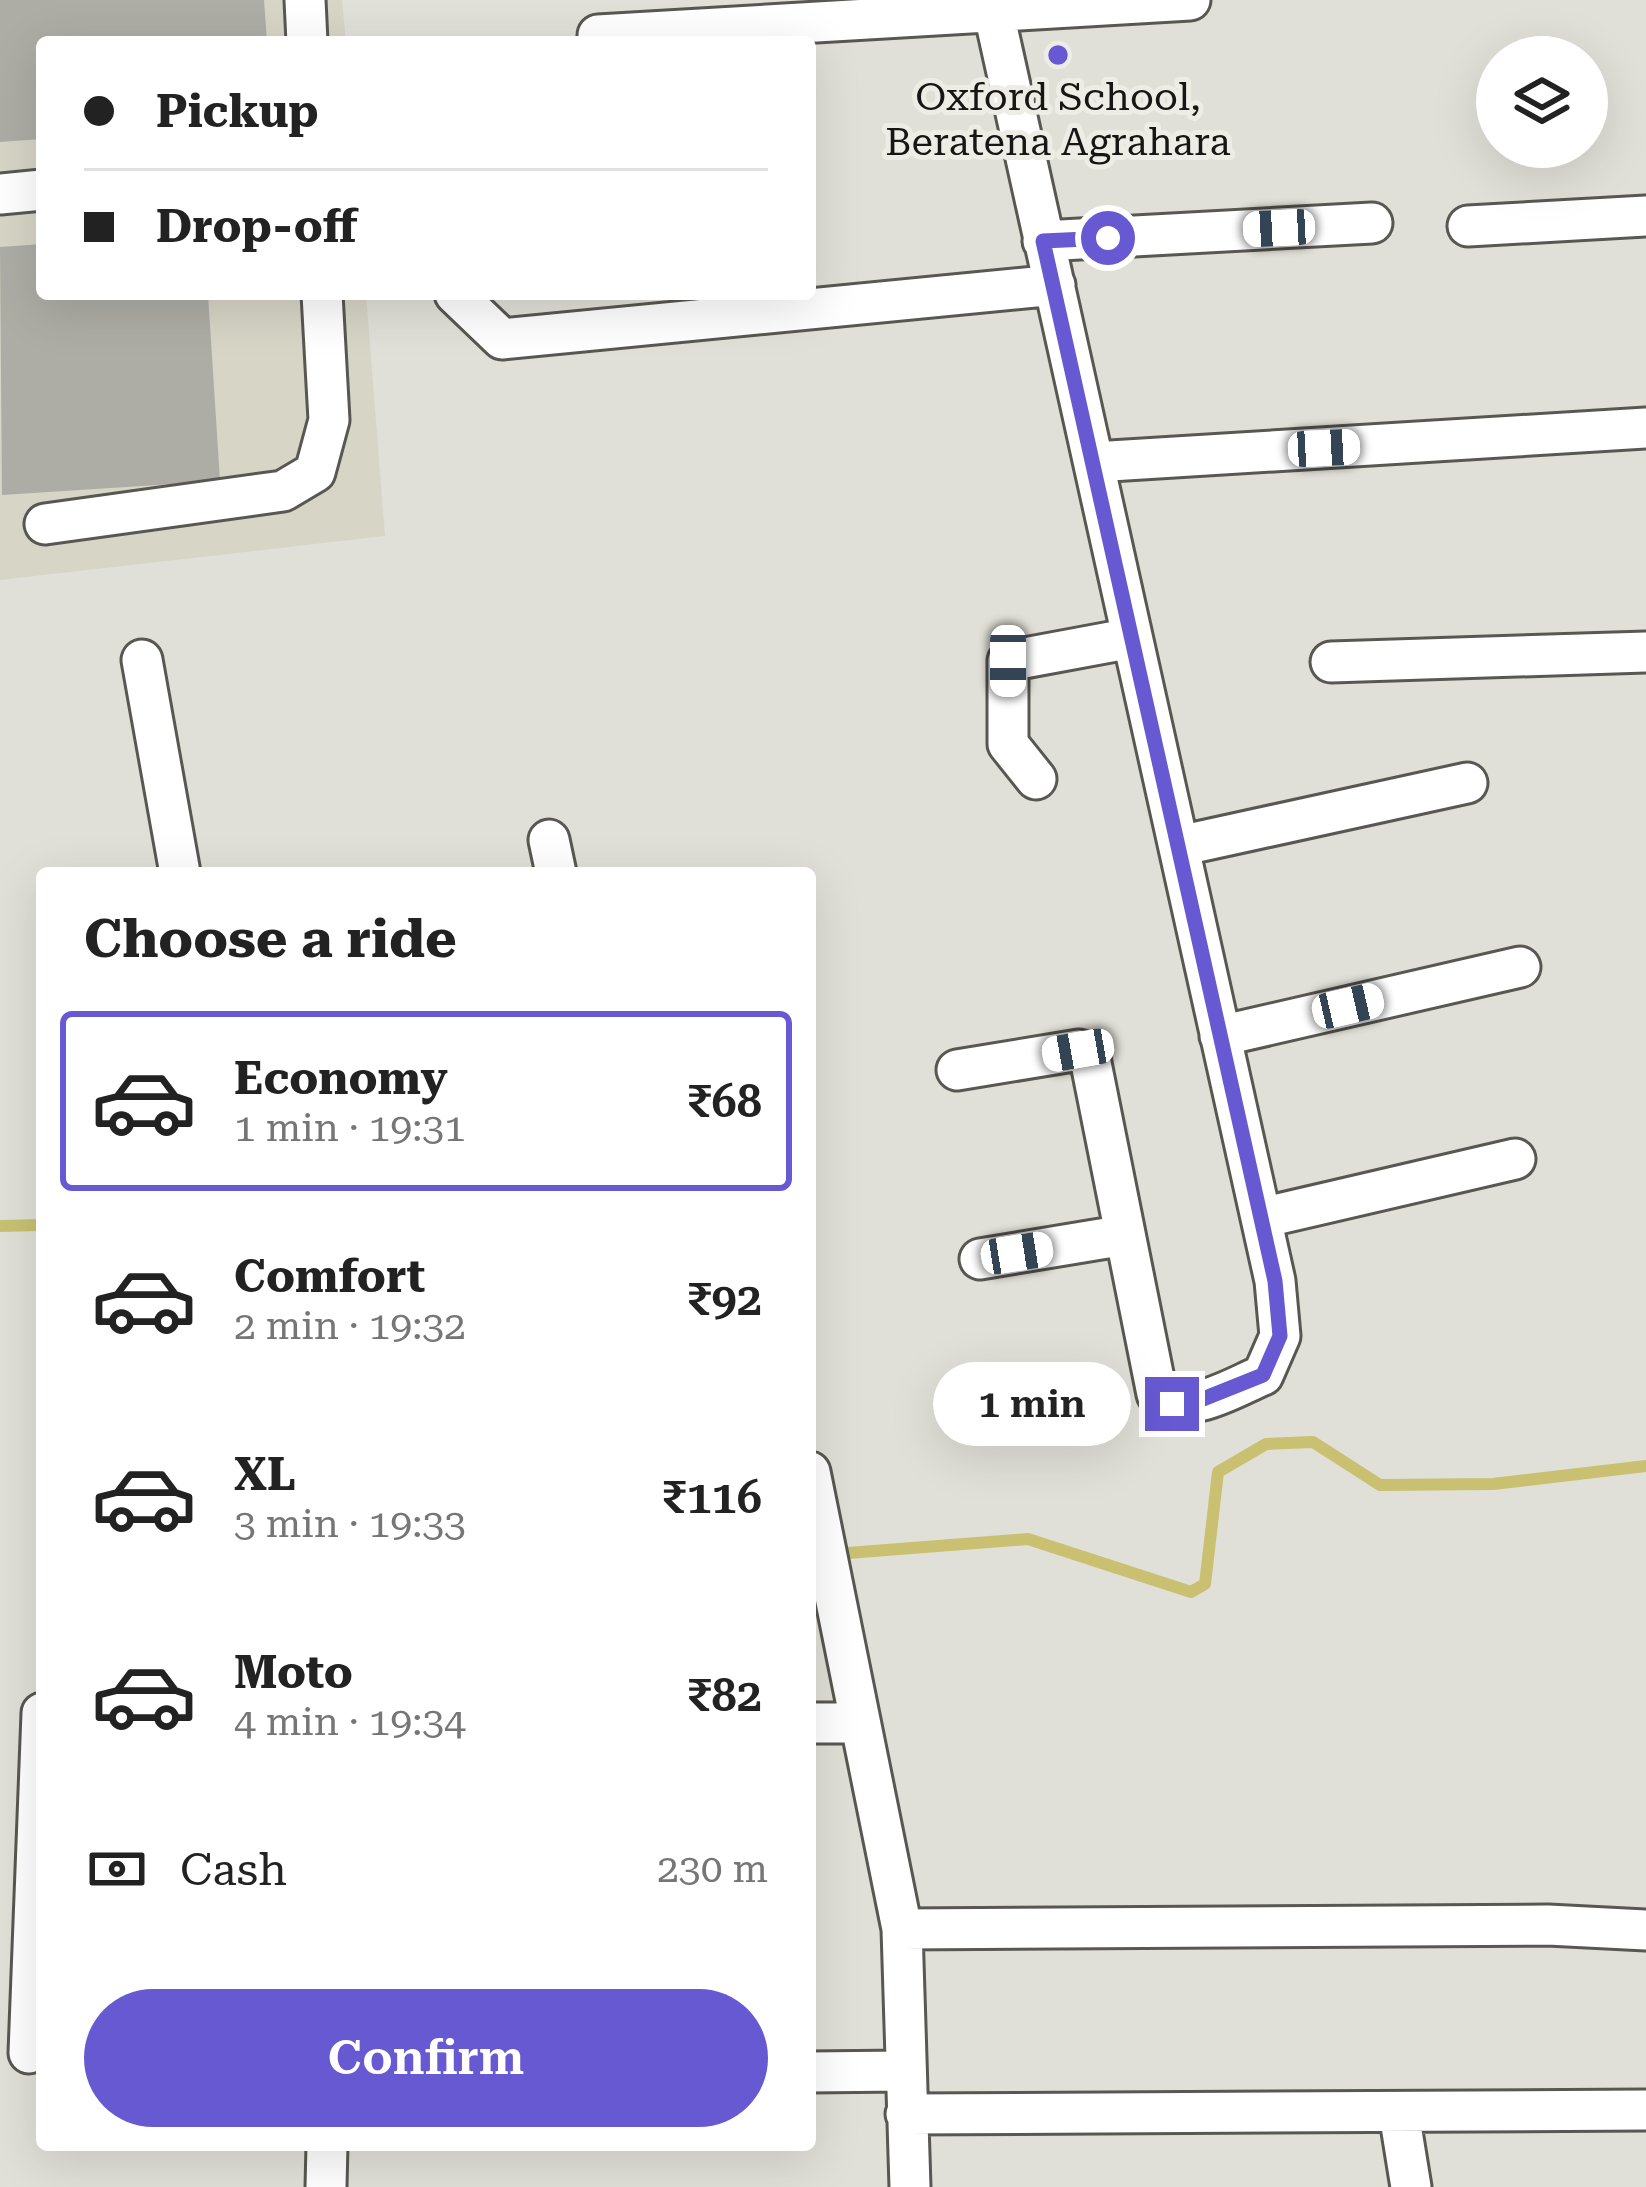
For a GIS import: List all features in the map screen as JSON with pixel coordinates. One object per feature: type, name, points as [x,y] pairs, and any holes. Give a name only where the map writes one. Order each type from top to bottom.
[{"type":"street","points":[[305,0],[307,36]]},
{"type":"street","points":[[598,35],[993,5],[1190,0]]},
{"type":"street","points":[[958,1070],[1078,1050],[1089,1053],[1157,1394],[1172,1404],[1188,1405],[1263,1375],[1280,1336],[1261,1218],[993,5]]},
{"type":"street","points":[[0,194],[36,191]]},
{"type":"street","points":[[1468,226],[1646,216]]},
{"type":"street","points":[[1043,241],[1372,223]]},
{"type":"street","points":[[461,300],[502,339],[1055,285]]},
{"type":"street","points":[[45,524],[283,491],[315,472],[329,420],[322,300]]},
{"type":"street","points":[[1094,462],[1646,428]]},
{"type":"street","points":[[1036,779],[1008,744],[1008,661],[1132,638]]},
{"type":"street","points":[[1331,662],[1646,652]]},
{"type":"street","points":[[142,660],[179,867]]},
{"type":"street","points":[[1178,846],[1467,783]]},
{"type":"street","points":[[1220,1036],[1520,967]]},
{"type":"street","points":[[1261,1218],[1515,1159]]},
{"type":"street","points":[[980,1259],[1125,1234]]},
{"type":"street","points":[[816,1497],[832,1565],[857,1723],[902,1929],[910,2187]]},
{"type":"street","points":[[816,1723],[857,1723]]},
{"type":"street","points":[[24,2054],[36,1827]]},
{"type":"street","points":[[902,1929],[1548,1925],[1646,1930]]},
{"type":"street","points":[[816,2072],[904,2071]]},
{"type":"street","points":[[906,2114],[1646,2110]]},
{"type":"street","points":[[1399,2113],[1411,2187]]},
{"type":"street","points":[[326,2187],[327,2151]]},
{"type":"shaded area","points":[[0,0],[342,0],[345,36],[36,36],[36,300],[366,300],[385,536],[0,580]]},
{"type":"building","points":[[0,0],[264,0],[267,36],[36,36],[36,139],[0,142]]},
{"type":"building","points":[[36,244],[36,300],[208,300],[220,481],[2,495],[0,247]]},
{"type":"waterway","points":[[0,1226],[36,1225]]},
{"type":"waterway","points":[[835,1554],[1028,1539],[1191,1592],[1205,1584],[1218,1472],[1266,1444],[1313,1442],[1380,1485],[1493,1484],[1646,1466]]},
{"type":"place","name":"Oxford School, Beratena Agrahara","points":[[1058,55]]},
{"type":"route","points":[[1108,238],[1043,241],[1275,1281],[1280,1336],[1263,1375],[1188,1405],[1172,1404]]}]
